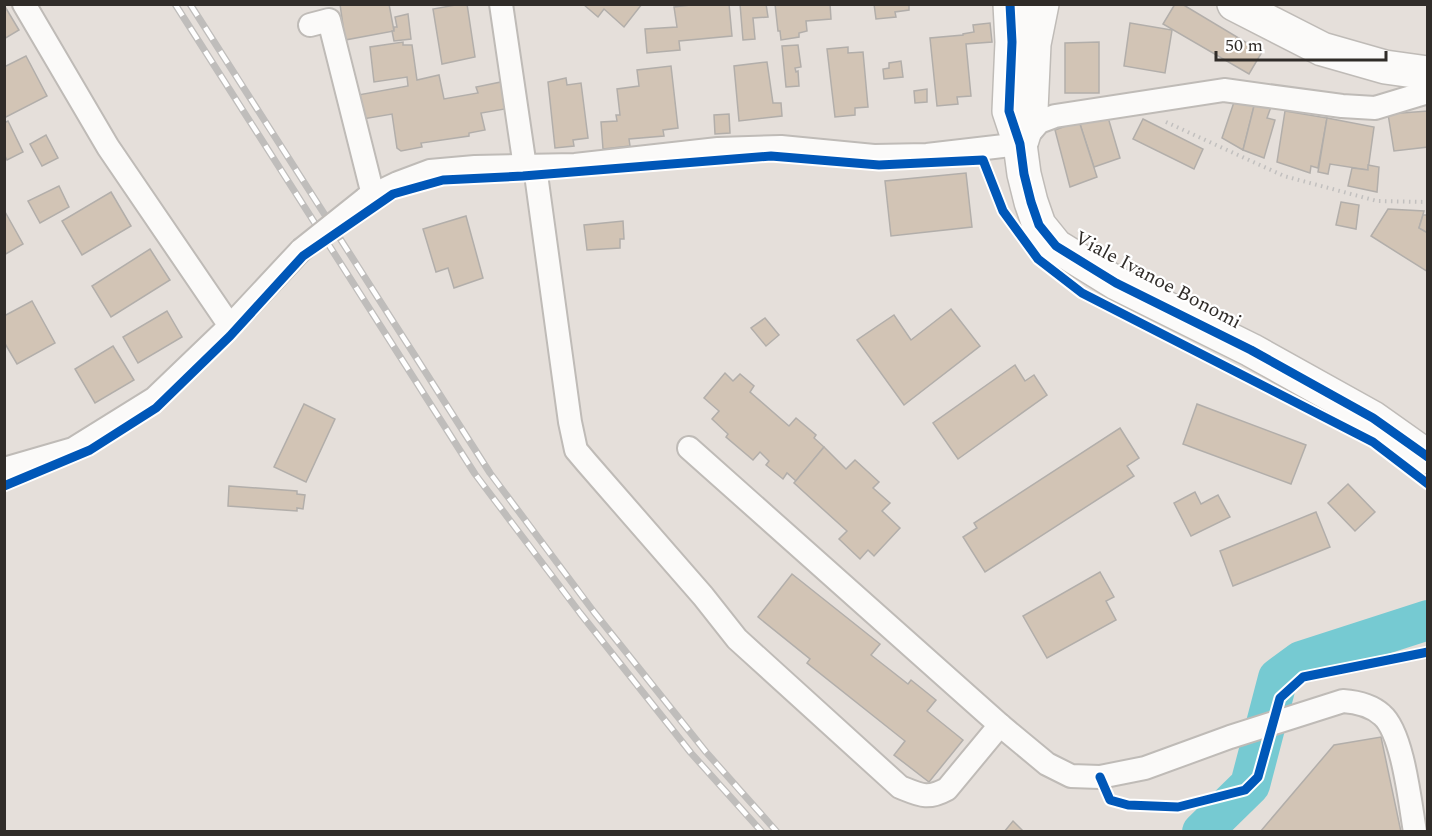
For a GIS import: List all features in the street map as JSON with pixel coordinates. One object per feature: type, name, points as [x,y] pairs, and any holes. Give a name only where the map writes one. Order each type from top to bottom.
[{"type":"main road","name":"Viale Ivanoe Bonomi","points":[[1010,4],[1012,42],[1010,111],[1020,144],[1030,202],[1040,225],[1056,246],[1116,283],[1251,350],[1373,418],[1428,457]]},
{"type":"main road","name":"Viale Ivanoe Bonomi","points":[[1020,144],[1031,110],[1034,44],[1042,4]]},
{"type":"main road","points":[[1234,4],[1322,49],[1385,67],[1428,73]]},
{"type":"street","points":[[24,4],[108,147],[230,326]]},
{"type":"street","points":[[501,4],[576,450],[703,596],[736,639],[900,787],[923,796],[936,796],[947,789],[1000,724]]},
{"type":"street","points":[[310,25],[329,20],[369,197]]},
{"type":"street","points":[[4,469],[73,448],[155,398],[230,326],[301,250],[369,197],[430,171],[475,167],[575,165],[718,149],[781,147],[873,156],[927,155],[1020,144],[1040,122],[1055,116],[1224,90],[1342,106],[1375,108],[1428,92]]},
{"type":"street","points":[[689,448],[1047,764],[1071,776],[1100,777],[1145,768],[1230,737],[1343,701],[1362,703],[1383,715],[1397,735],[1415,831]]},
{"type":"path","points":[[1158,118],[1284,176],[1377,201],[1428,202]]},
{"type":"building","points":[[340,4],[389,4],[394,31],[345,40]]},
{"type":"building","points":[[467,4],[475,57],[442,64],[433,9]]},
{"type":"building","points":[[583,4],[642,4],[624,27],[604,9],[598,17]]},
{"type":"building","points":[[729,4],[732,36],[679,41],[680,50],[647,53],[645,29],[677,27],[674,7]]},
{"type":"building","points":[[740,4],[766,4],[768,17],[753,18],[755,39],[743,40]]},
{"type":"building","points":[[775,4],[830,4],[831,19],[806,21],[807,31],[799,33],[799,37],[781,40]]},
{"type":"building","points":[[874,4],[909,4],[909,10],[895,12],[896,17],[876,19]]},
{"type":"building","points":[[1175,4],[1182,4],[1262,52],[1249,74],[1163,24]]},
{"type":"building","points":[[4,5],[19,30],[4,39]]},
{"type":"building","points":[[408,14],[411,39],[394,41],[392,31],[394,27],[397,27],[395,17]]},
{"type":"building","points":[[990,23],[992,42],[966,44],[971,96],[957,97],[958,104],[937,106],[930,38],[963,35],[974,32],[973,25]]},
{"type":"building","points":[[1130,23],[1172,30],[1165,73],[1124,66]]},
{"type":"building","points":[[403,42],[403,45],[412,45],[417,80],[439,75],[444,99],[478,93],[476,87],[501,82],[505,109],[481,113],[485,130],[469,133],[469,136],[421,143],[422,147],[401,151],[397,148],[392,114],[363,119],[358,95],[408,86],[407,77],[374,82],[370,47]]},
{"type":"building","points":[[1099,42],[1099,93],[1065,93],[1065,43]]},
{"type":"building","points":[[798,45],[801,67],[795,68],[796,72],[798,71],[799,86],[786,87],[782,46]]},
{"type":"building","points":[[848,47],[848,53],[863,52],[868,107],[855,108],[855,115],[835,117],[827,49]]},
{"type":"building","points":[[26,56],[47,96],[4,118],[4,67]]},
{"type":"building","points":[[901,61],[903,77],[884,79],[883,69],[889,68],[889,63]]},
{"type":"building","points":[[767,62],[773,103],[781,103],[782,116],[739,121],[734,66]]},
{"type":"building","points":[[671,66],[678,128],[663,130],[664,136],[629,139],[630,146],[603,149],[601,122],[617,121],[616,115],[620,115],[617,89],[639,86],[637,70]]},
{"type":"building","points":[[566,78],[567,85],[581,83],[588,138],[573,140],[574,146],[555,148],[548,82]]},
{"type":"building","points":[[927,89],[927,102],[915,103],[914,91]]},
{"type":"building","points":[[1235,99],[1255,102],[1243,150],[1222,138]]},
{"type":"building","points":[[1255,102],[1272,104],[1267,118],[1275,120],[1264,158],[1243,150]]},
{"type":"building","points":[[1285,111],[1327,118],[1318,168],[1311,166],[1310,173],[1277,162]]},
{"type":"building","points":[[1428,111],[1428,147],[1394,151],[1388,114]]},
{"type":"building","points":[[729,114],[730,133],[715,134],[714,115]]},
{"type":"building","points":[[1107,114],[1120,158],[1094,167],[1079,121]]},
{"type":"building","points":[[1327,118],[1374,127],[1368,170],[1330,164],[1328,174],[1318,172]]},
{"type":"building","points":[[1143,119],[1203,149],[1194,169],[1133,139]]},
{"type":"building","points":[[8,121],[23,152],[7,160],[4,154],[4,123]]},
{"type":"building","points":[[1079,121],[1097,177],[1070,187],[1055,130]]},
{"type":"building","points":[[46,135],[58,158],[42,166],[30,144]]},
{"type":"building","points":[[1368,165],[1379,167],[1377,192],[1348,186],[1352,168],[1368,170]]},
{"type":"building","points":[[966,173],[972,227],[891,236],[885,181]]},
{"type":"building","points":[[59,186],[69,207],[40,223],[28,201]]},
{"type":"building","points":[[111,192],[131,226],[82,255],[62,221]]},
{"type":"building","points":[[1341,202],[1359,205],[1356,229],[1336,225]]},
{"type":"building","points":[[1388,209],[1424,211],[1419,228],[1428,233],[1428,272],[1371,236]]},
{"type":"building","points":[[4,210],[23,244],[4,255]]},
{"type":"building","points":[[1423,215],[1428,215],[1428,233],[1419,228]]},
{"type":"building","points":[[466,216],[483,278],[454,288],[448,268],[436,272],[423,229]]},
{"type":"building","points":[[623,221],[624,239],[620,239],[620,248],[587,250],[584,225]]},
{"type":"building","points":[[150,249],[170,280],[111,317],[92,286]]},
{"type":"building","points":[[32,301],[55,343],[17,364],[4,342],[4,316]]},
{"type":"building","points":[[951,309],[980,346],[904,405],[857,340],[894,315],[911,340]]},
{"type":"building","points":[[167,311],[182,337],[138,363],[123,337]]},
{"type":"building","points":[[765,318],[779,335],[766,346],[751,328]]},
{"type":"building","points":[[113,346],[134,380],[95,403],[75,369]]},
{"type":"building","points":[[1015,365],[1025,381],[1034,375],[1047,395],[958,459],[933,423]]},
{"type":"building","points":[[725,373],[733,381],[740,374],[754,386],[750,392],[789,426],[796,418],[816,435],[814,438],[824,447],[796,481],[787,473],[783,479],[766,465],[769,461],[760,452],[753,460],[726,437],[728,434],[712,419],[719,411],[704,398]]},
{"type":"building","points":[[304,404],[335,419],[306,482],[274,467]]},
{"type":"building","points":[[1197,404],[1306,445],[1291,484],[1183,444]]},
{"type":"building","points":[[1120,428],[1139,458],[1127,466],[1134,476],[985,572],[963,537],[977,528],[974,523]]},
{"type":"building","points":[[824,447],[846,469],[855,460],[879,482],[873,488],[890,503],[882,511],[900,528],[874,556],[868,550],[860,559],[839,539],[847,531],[794,483]]},
{"type":"building","points":[[1348,484],[1375,512],[1355,531],[1328,503]]},
{"type":"building","points":[[229,486],[297,491],[297,494],[305,495],[303,509],[297,508],[297,511],[228,506]]},
{"type":"building","points":[[1195,492],[1201,504],[1218,495],[1230,517],[1191,536],[1174,503]]},
{"type":"building","points":[[1316,512],[1330,547],[1233,586],[1220,551]]},
{"type":"building","points":[[1100,572],[1114,597],[1106,601],[1116,620],[1047,658],[1023,616]]},
{"type":"building","points":[[792,574],[880,644],[871,655],[908,684],[911,680],[936,700],[927,711],[963,740],[929,782],[894,755],[905,741],[807,663],[810,659],[758,617]]},
{"type":"building","points":[[1381,737],[1401,832],[1260,832],[1334,745]]},
{"type":"building","points":[[1013,821],[1024,832],[1004,832]]},
{"type":"waterway","points":[[1202,832],[1250,785],[1278,678],[1301,661],[1428,620]]},
{"type":"railway","points":[[175,4],[475,474],[580,613],[691,753],[762,832]]},
{"type":"railway","points":[[190,4],[490,473],[594,612],[706,752],[777,832]]},
{"type":"cycle path","points":[[1010,4],[1012,42],[1009,111],[1020,144],[1024,174],[1039,225],[1056,246],[1116,283],[1251,350],[1373,418],[1428,457]]},
{"type":"cycle path","points":[[4,486],[90,450],[156,408],[230,336],[303,256],[393,194],[443,180],[523,176],[771,156],[879,165],[983,160],[1003,211],[1038,259],[1082,293],[1373,442],[1428,484]]},
{"type":"cycle path","points":[[1100,777],[1110,800],[1128,805],[1178,807],[1245,790],[1258,777],[1280,698],[1303,677],[1428,652]]}]
